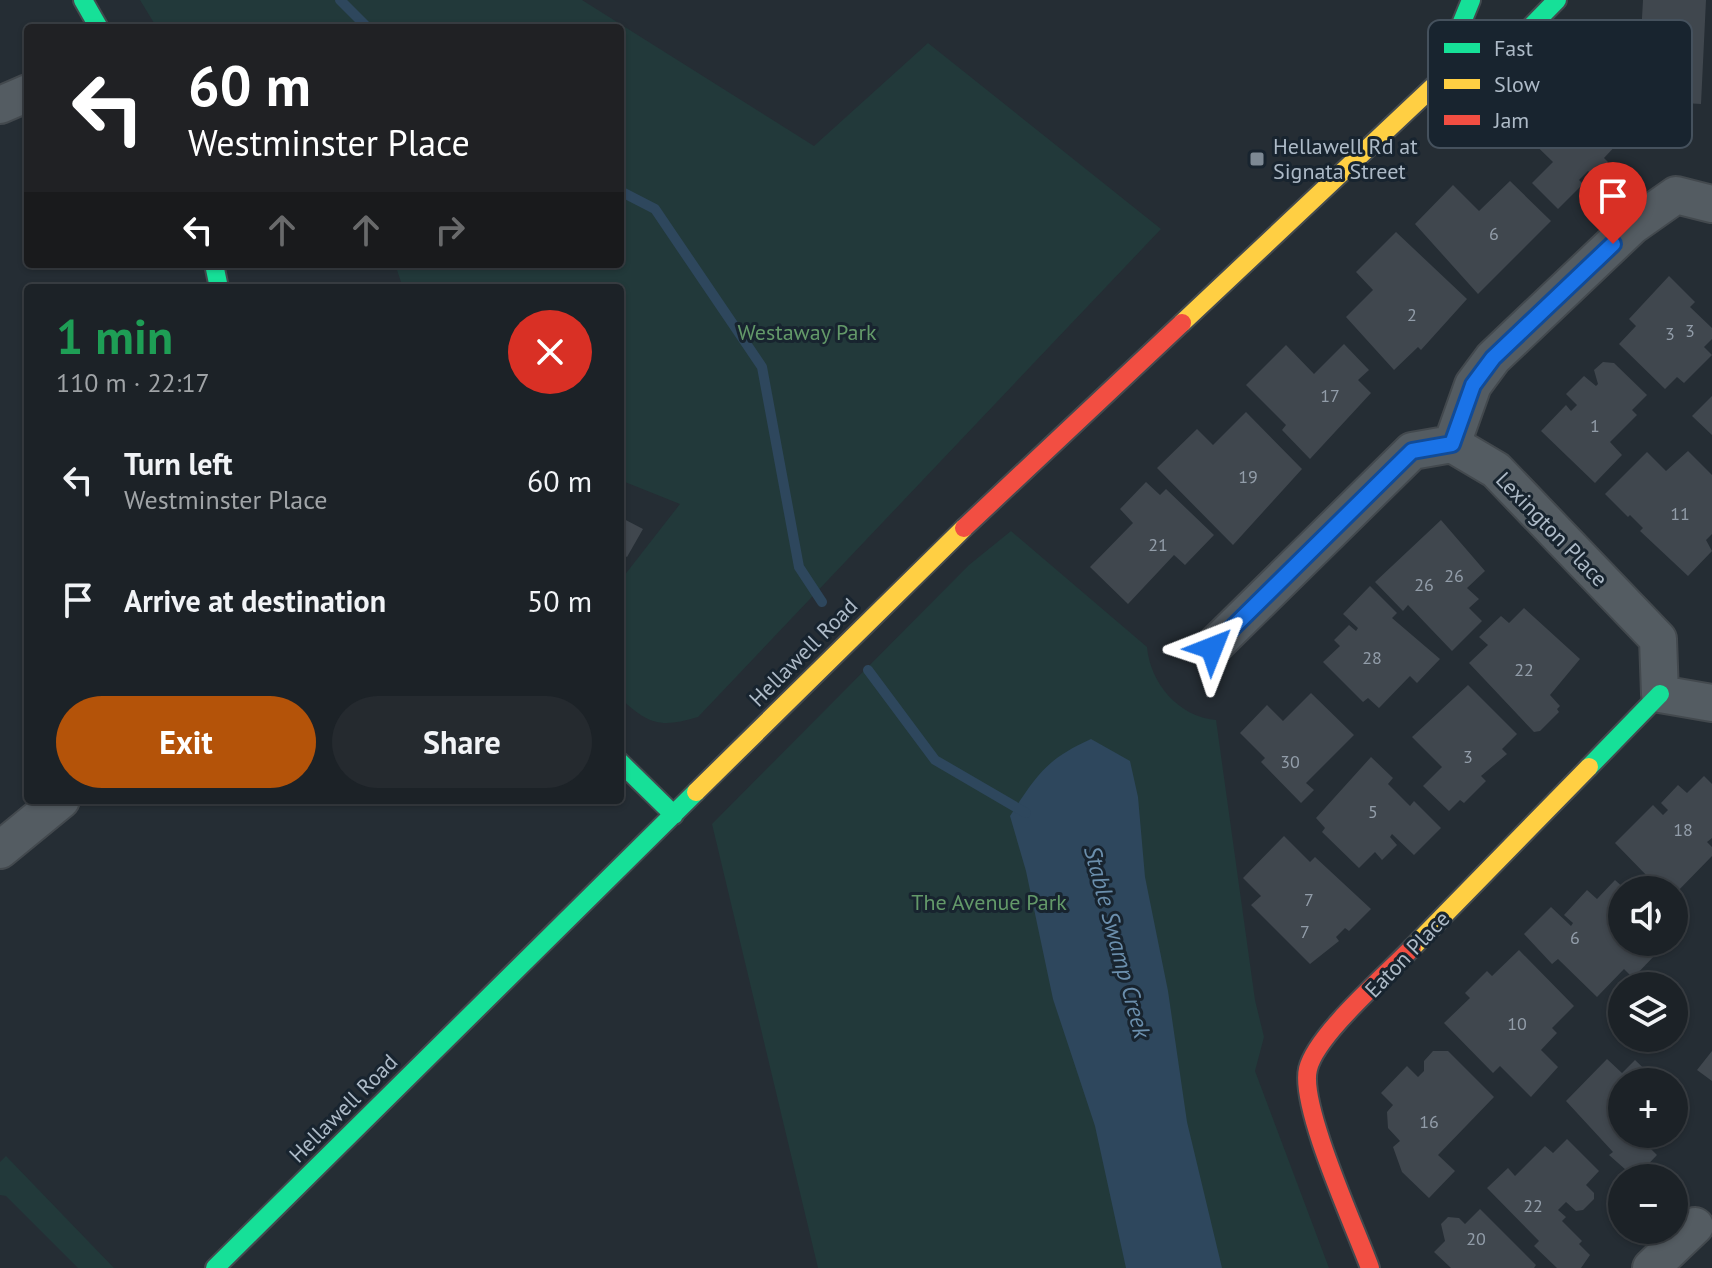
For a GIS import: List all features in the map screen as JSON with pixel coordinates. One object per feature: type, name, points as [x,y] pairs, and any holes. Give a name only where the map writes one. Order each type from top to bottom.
[{"type":"street","points":[[83,0],[97,24]]},
{"type":"street","name":"Hellawell Road","points":[[1463,20],[1471,0]]},
{"type":"street","name":"Hellawell Road","points":[[1537,20],[1557,0]]},
{"type":"street","name":"Hellawell Road","points":[[215,1268],[929,561],[1428,91]]},
{"type":"street","points":[[0,105],[24,95]]},
{"type":"street","points":[[1212,648],[1412,451],[1452,444],[1473,385],[1493,358],[1632,226],[1676,195],[1712,204]]},
{"type":"street","name":"Lexington Place","points":[[1452,444],[1496,470],[1658,639],[1660,694]]},
{"type":"street","points":[[1660,694],[1712,703]]},
{"type":"street","name":"Eaton Place","points":[[1370,1268],[1310,1106],[1308,1069],[1327,1035],[1660,694]]},
{"type":"street","points":[[624,766],[674,815]]},
{"type":"street","points":[[0,850],[56,804]]},
{"type":"street","points":[[1651,1268],[1695,1226]]},
{"type":"green space","name":"Westaway Park","points":[[140,0],[582,0],[620,24],[155,24]]},
{"type":"green space","name":"Westaway Park","points":[[624,26],[814,146],[928,43],[1161,229],[698,717],[665,723],[648,719],[624,701],[624,576],[680,504],[624,482],[624,284],[402,284],[397,270],[386,268],[624,268]]},
{"type":"green space","name":"The Avenue Park","points":[[1011,531],[1147,647],[1154,673],[1169,696],[1190,712],[1216,720],[1255,1000],[1264,1037],[1255,1071],[1329,1268],[818,1268],[712,824],[969,565]]},
{"type":"green space","points":[[6,1156],[114,1268],[78,1268],[6,1196],[0,1195],[0,1162]]},
{"type":"water","points":[[1091,739],[1130,761],[1138,797],[1145,877],[1168,991],[1187,1122],[1222,1268],[1126,1268],[1095,1126],[1053,999],[1026,871],[1010,816],[1043,770],[1063,754]]},
{"type":"building","points":[[1643,0],[1706,0],[1701,104],[1692,103],[1692,20],[1642,20]]},
{"type":"building","points":[[1539,148],[1613,148],[1604,158],[1608,162],[1594,176],[1588,171],[1579,180],[1583,184],[1558,209],[1532,183],[1553,162]]},
{"type":"building","points":[[1510,181],[1551,221],[1478,294],[1415,224],[1453,185],[1479,211]]},
{"type":"building","points":[[1396,232],[1467,299],[1421,350],[1418,347],[1394,370],[1346,317],[1373,290],[1356,272]]},
{"type":"building","points":[[1669,276],[1695,302],[1690,307],[1712,328],[1712,339],[1704,347],[1712,355],[1684,383],[1677,377],[1665,389],[1619,344],[1636,326],[1629,319]]},
{"type":"building","points":[[1344,344],[1369,370],[1358,380],[1371,393],[1310,459],[1282,430],[1286,425],[1246,385],[1286,345],[1314,374]]},
{"type":"building","points":[[1603,362],[1614,363],[1647,395],[1632,410],[1637,415],[1610,442],[1622,455],[1595,483],[1541,431],[1566,405],[1571,411],[1577,405],[1566,394],[1584,376],[1596,386],[1598,384],[1594,370]]},
{"type":"building","points":[[1712,396],[1712,435],[1692,416]]},
{"type":"building","points":[[1246,412],[1302,469],[1233,545],[1157,468],[1197,429],[1213,445]]},
{"type":"building","points":[[1688,451],[1712,475],[1712,534],[1706,540],[1712,551],[1688,576],[1640,531],[1643,528],[1630,515],[1628,517],[1605,494],[1647,452],[1666,471]]},
{"type":"building","points":[[1146,482],[1160,495],[1166,489],[1214,535],[1185,565],[1174,555],[1128,604],[1090,567],[1133,523],[1120,509]]},
{"type":"building","points":[[624,519],[643,529],[627,557],[624,555]]},
{"type":"building","points":[[1441,520],[1485,571],[1467,588],[1479,599],[1469,608],[1482,621],[1452,651],[1408,605],[1403,611],[1375,582]]},
{"type":"building","points":[[1370,586],[1397,613],[1392,618],[1440,659],[1417,683],[1410,676],[1379,708],[1368,698],[1363,702],[1323,662],[1340,646],[1334,640],[1349,625],[1356,631],[1358,628],[1343,614]]},
{"type":"building","points":[[1524,608],[1580,659],[1550,695],[1560,706],[1557,709],[1559,712],[1540,731],[1534,732],[1469,663],[1488,645],[1479,637],[1501,616],[1509,623]]},
{"type":"building","points":[[1468,685],[1517,734],[1502,749],[1507,754],[1481,776],[1486,781],[1464,803],[1460,800],[1449,811],[1423,786],[1442,767],[1412,737]]},
{"type":"building","points":[[1311,693],[1354,735],[1306,783],[1314,790],[1301,803],[1261,762],[1265,758],[1240,733],[1267,705],[1283,721]]},
{"type":"building","points":[[1371,757],[1393,778],[1388,784],[1410,806],[1414,801],[1441,828],[1414,855],[1392,834],[1390,837],[1397,845],[1382,860],[1375,852],[1359,868],[1322,832],[1325,828],[1316,818]]},
{"type":"building","points":[[1704,776],[1712,784],[1712,838],[1707,842],[1712,847],[1712,856],[1688,881],[1688,876],[1647,876],[1615,843],[1653,805],[1663,815],[1668,810],[1661,803],[1678,785],[1687,793]]},
{"type":"building","points":[[1284,836],[1310,862],[1315,857],[1371,909],[1349,931],[1345,928],[1336,937],[1339,941],[1310,964],[1251,905],[1261,896],[1243,878]]},
{"type":"building","points":[[1608,887],[1608,956],[1654,956],[1639,972],[1624,969],[1621,972],[1608,972],[1608,986],[1597,997],[1558,959],[1552,964],[1524,934],[1551,907],[1571,926],[1573,923],[1564,915],[1587,890],[1597,899]]},
{"type":"building","points":[[1519,950],[1574,1006],[1552,1028],[1557,1033],[1541,1050],[1558,1067],[1531,1097],[1500,1066],[1493,1073],[1444,1023],[1470,998],[1465,993],[1487,971],[1492,976]]},
{"type":"building","points":[[1433,1051],[1448,1051],[1494,1097],[1438,1155],[1455,1171],[1429,1198],[1402,1172],[1393,1147],[1400,1141],[1388,1128],[1387,1112],[1393,1105],[1381,1093],[1407,1066],[1418,1077],[1424,1071],[1424,1061]]},
{"type":"building","points":[[1712,1051],[1712,1081],[1697,1070]]},
{"type":"building","points":[[1607,1059],[1617,1068],[1608,1068],[1608,1147],[1566,1101]]},
{"type":"building","points":[[1635,1060],[1643,1068],[1627,1068]]},
{"type":"building","points":[[1567,1139],[1599,1171],[1586,1185],[1594,1193],[1594,1199],[1583,1210],[1576,1211],[1566,1202],[1558,1210],[1566,1217],[1562,1221],[1582,1241],[1579,1244],[1590,1255],[1581,1268],[1557,1268],[1534,1246],[1539,1241],[1487,1188],[1508,1168],[1515,1176],[1545,1146],[1553,1153]]},
{"type":"building","points":[[1609,1148],[1650,1148],[1657,1155],[1648,1164],[1619,1164],[1609,1155],[1613,1152]]},
{"type":"building","points":[[1480,1209],[1536,1265],[1534,1268],[1451,1268],[1434,1252],[1445,1241],[1441,1224],[1448,1217],[1459,1218],[1465,1224]]},
{"type":"waterway","name":"Stable Swamp Creek","points":[[340,0],[364,24]]},
{"type":"waterway","name":"Stable Swamp Creek","points":[[624,193],[655,209],[762,367],[799,567],[822,602]]},
{"type":"waterway","name":"Stable Swamp Creek","points":[[868,670],[935,760],[1026,813]]},
{"type":"traffic: fast","points":[[83,0],[97,24]]},
{"type":"traffic: fast","points":[[1463,20],[1471,0]]},
{"type":"traffic: fast","points":[[1537,20],[1557,0]]},
{"type":"traffic: fast","points":[[215,268],[218,284]]},
{"type":"traffic: fast","points":[[1589,767],[1660,694]]},
{"type":"traffic: fast","points":[[624,766],[674,815]]},
{"type":"traffic: fast","points":[[215,1268],[696,792]]},
{"type":"traffic: slow","points":[[1182,323],[1428,91]]},
{"type":"traffic: slow","points":[[696,792],[964,528]]},
{"type":"traffic: slow","points":[[1412,948],[1589,767]]},
{"type":"traffic: jam","points":[[964,528],[1182,323]]},
{"type":"traffic: jam","points":[[1370,1268],[1320,1137],[1307,1086],[1308,1069],[1314,1055],[1338,1023],[1412,948]]},
{"type":"place","name":"Hellawell Rd at Signata Street","points":[[1257,159]]},
{"type":"route","points":[[1212,648],[1412,451],[1452,444],[1473,385],[1493,358],[1613,244]]}]
